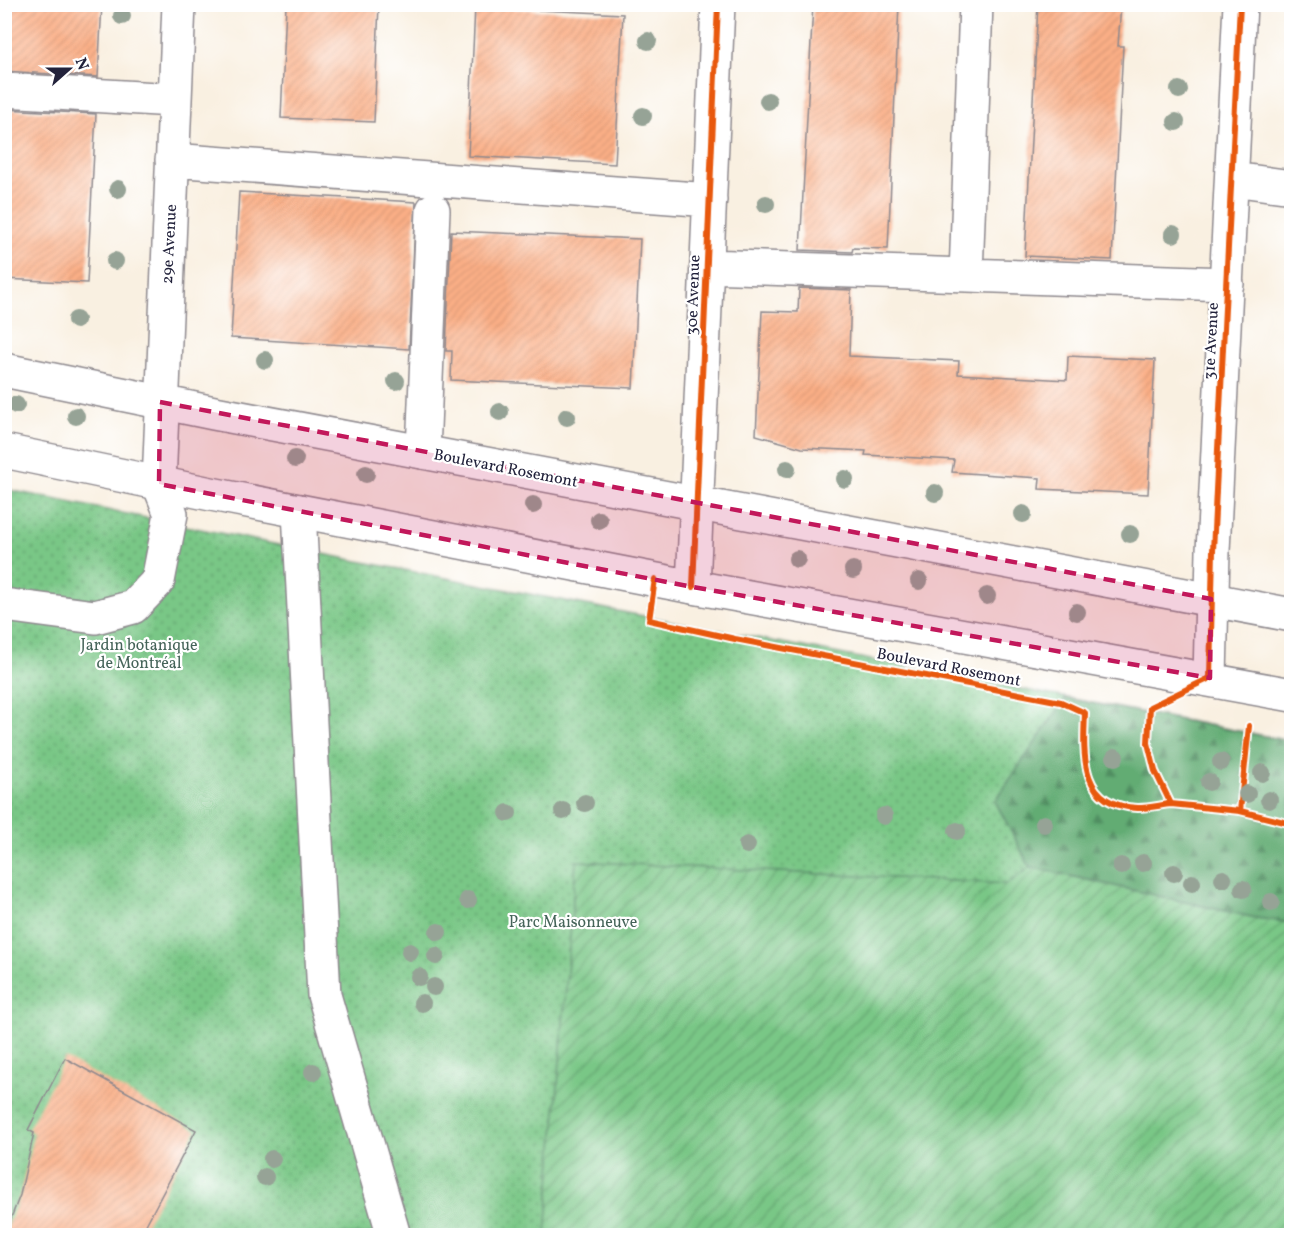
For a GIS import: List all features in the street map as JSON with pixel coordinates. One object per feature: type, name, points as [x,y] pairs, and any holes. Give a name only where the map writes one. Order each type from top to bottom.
[{"type":"main road","name":"29e Avenue","points":[[159,484],[160,402],[179,4]]},
{"type":"main road","name":"30e Avenue","points":[[693,587],[718,4]]},
{"type":"main road","points":[[966,275],[976,4]]},
{"type":"main road","name":"31e Avenue","points":[[1210,678],[1211,599],[1240,4]]},
{"type":"main road","points":[[4,90],[174,100]]},
{"type":"main road","points":[[172,160],[710,200]]},
{"type":"main road","points":[[1233,179],[1292,187]]},
{"type":"main road","points":[[423,452],[433,210]]},
{"type":"main road","points":[[707,266],[1227,284]]},
{"type":"main road","name":"Boulevard Rosemont","points":[[4,369],[160,402],[1292,615]]},
{"type":"main road","name":"Boulevard Rosemont","points":[[4,451],[159,484],[693,587],[1292,694]]},
{"type":"main road","points":[[4,605],[95,617],[134,607],[158,581],[171,514],[159,484]]},
{"type":"main road","points":[[299,511],[324,995],[394,1236]]},
{"type":"highlighted area","points":[[160,402],[1211,599],[1210,678],[693,587],[159,484]]},
{"type":"green space","name":"Parc Maisonneuve","points":[[4,489],[353,560],[1291,741],[1291,1235],[5,1235]]},
{"type":"green space","points":[[1066,698],[1291,741],[1291,923],[1255,918],[1030,867],[995,801]]},
{"type":"green space","points":[[576,861],[1008,884],[1030,867],[1255,918],[1291,923],[1291,1235],[546,1235]]},
{"type":"building","points":[[4,4],[102,4],[98,77],[4,71]]},
{"type":"building","points":[[813,4],[899,4],[888,249],[853,248],[852,252],[800,250]]},
{"type":"building","points":[[1038,4],[1121,4],[1118,46],[1123,46],[1112,260],[1025,256]]},
{"type":"building","points":[[286,5],[379,5],[374,122],[281,118]]},
{"type":"building","points":[[475,7],[623,14],[615,164],[468,156]]},
{"type":"building","points":[[4,109],[96,114],[87,283],[4,279]]},
{"type":"building","points":[[239,192],[416,202],[409,349],[231,338]]},
{"type":"building","points":[[451,231],[640,239],[633,388],[451,380],[452,351],[446,351]]},
{"type":"building","points":[[799,288],[851,290],[849,356],[959,361],[958,374],[1067,380],[1068,356],[1155,360],[1148,494],[1039,489],[1040,478],[952,472],[954,460],[865,455],[866,451],[802,448],[756,435],[762,311],[798,312]]},
{"type":"building","points":[[65,1058],[196,1130],[140,1236],[4,1236],[20,1195],[34,1133],[28,1130]]},
{"type":"cycle path","points":[[693,587],[718,4]]},
{"type":"cycle path","points":[[1240,4],[1213,551],[1210,678],[1150,707],[1148,743],[1155,771],[1171,804],[1240,811],[1292,824]]},
{"type":"cycle path","points":[[655,579],[649,620],[735,639],[1061,702],[1085,713],[1086,762],[1095,789],[1105,798],[1119,805],[1146,808],[1171,804]]},
{"type":"cycle path","points":[[1240,811],[1249,726]]},
{"type":"park label","name":"Jardin botanique de Montréal","points":[[139,653]]}]
